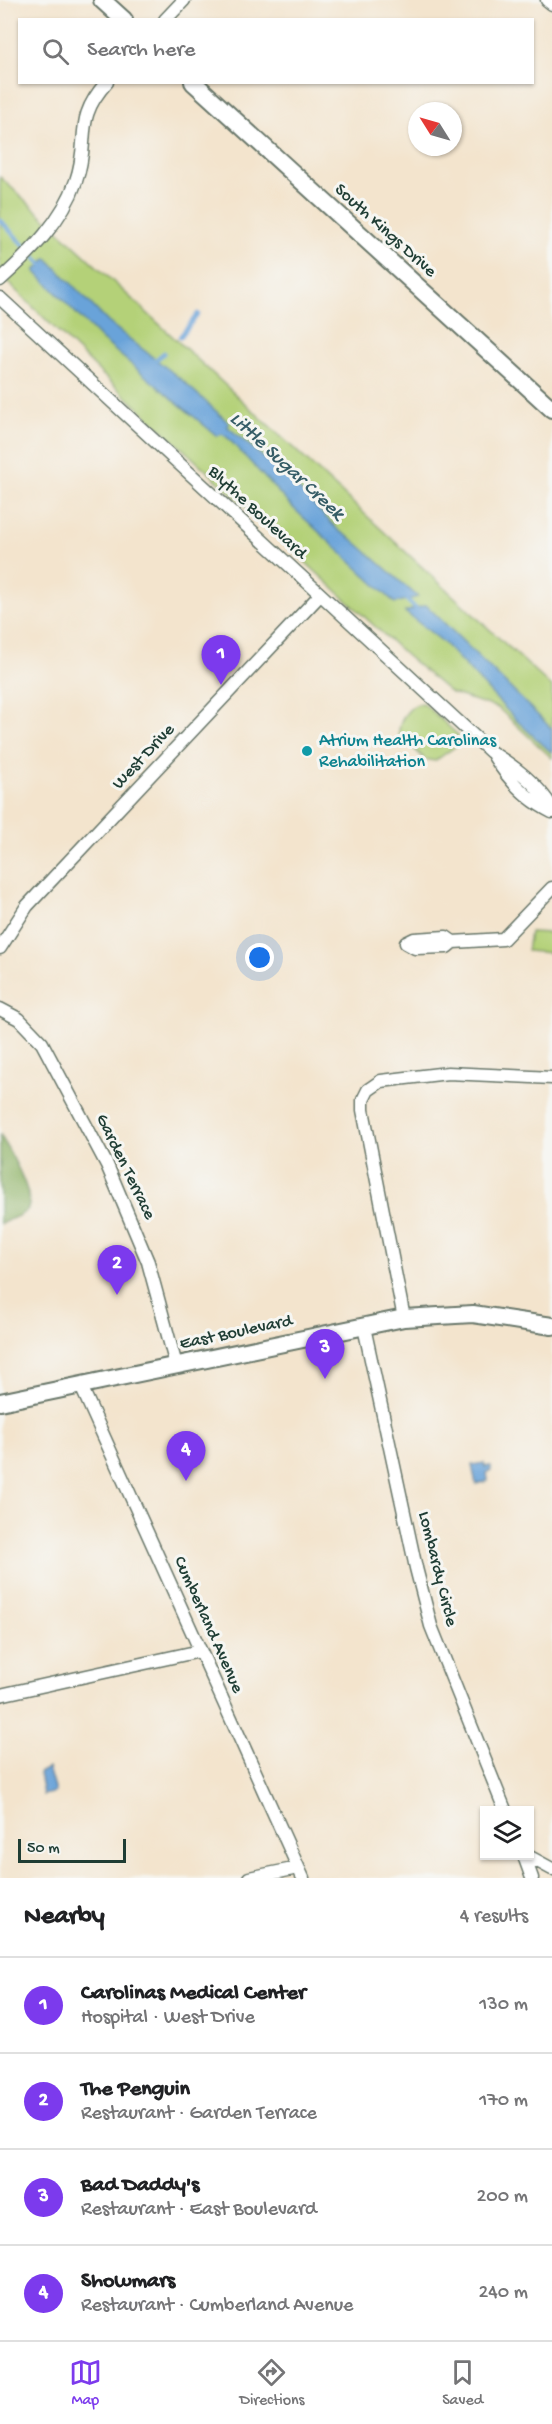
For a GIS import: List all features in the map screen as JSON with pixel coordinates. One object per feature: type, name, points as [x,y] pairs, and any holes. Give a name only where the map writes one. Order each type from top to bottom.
[{"type":"street","points":[[102,0],[122,18]]},
{"type":"street","points":[[167,18],[184,0]]},
{"type":"street","points":[[547,0],[552,4]]},
{"type":"street","points":[[3,277],[59,217],[76,180],[86,113],[95,96],[105,84]]},
{"type":"street","name":"South Kings Drive","points":[[195,84],[552,409]]},
{"type":"street","name":"Blythe Boulevard","points":[[0,298],[491,752],[514,766],[545,796],[552,810]]},
{"type":"street","name":"West Drive","points":[[0,948],[27,906],[320,595]]},
{"type":"street","points":[[453,942],[503,939],[552,888]]},
{"type":"street","name":"Garden Terrace","points":[[0,1009],[19,1019],[42,1043],[107,1165],[146,1254],[176,1365]]},
{"type":"street","points":[[405,1318],[363,1110],[363,1100],[368,1090],[381,1082],[448,1073],[552,1078]]},
{"type":"street","name":"East Boulevard","points":[[0,1402],[405,1318],[472,1314],[552,1326]]},
{"type":"street","name":"Lombardy Circle","points":[[364,1327],[429,1617],[503,1806]]},
{"type":"street","name":"Cumberland Avenue","points":[[81,1386],[301,1873]]},
{"type":"street","points":[[0,1695],[200,1652]]},
{"type":"street","points":[[527,1860],[532,1878]]},
{"type":"street","points":[[534,1860],[552,1869]]},
{"type":"street","points":[[249,1878],[301,1873]]},
{"type":"green space","points":[[0,177],[552,687],[552,758],[498,708],[451,693],[407,656],[105,377],[0,275]]},
{"type":"green space","points":[[423,703],[458,735],[456,746],[435,761],[425,759],[399,735],[400,724],[405,714],[413,706]]},
{"type":"green space","points":[[530,932],[552,933],[552,953],[527,951]]},
{"type":"green space","points":[[0,1134],[25,1185],[29,1205],[26,1211],[17,1217],[0,1224]]},
{"type":"water","points":[[47,258],[108,322],[182,380],[229,423],[228,427],[291,481],[339,531],[352,539],[418,597],[395,603],[290,505],[228,438],[222,434],[217,436],[101,339],[35,271]]},
{"type":"water","points":[[426,605],[552,729],[552,753],[517,721],[443,642],[405,612]]},
{"type":"water","points":[[484,1463],[485,1467],[490,1466],[491,1471],[487,1472],[488,1481],[476,1484],[472,1465]]},
{"type":"water","points":[[48,1768],[55,1792],[43,1795],[39,1773]]},
{"type":"waterway","name":"Little Sugar Creek","points":[[0,220],[45,268]]},
{"type":"waterway","points":[[180,337],[198,314]]},
{"type":"waterway","points":[[152,363],[164,353]]},
{"type":"waterway","name":"Little Sugar Creek","points":[[403,596],[418,611]]},
{"type":"place","name":"Carolinas Medical Center","points":[[221,685]]},
{"type":"place","name":"Atrium Health Carolinas Rehabilitation","points":[[307,751]]},
{"type":"place","name":"The Penguin","points":[[117,1295]]},
{"type":"place","name":"Bad Daddy's","points":[[325,1379]]},
{"type":"place","name":"Showmars","points":[[186,1481]]}]
